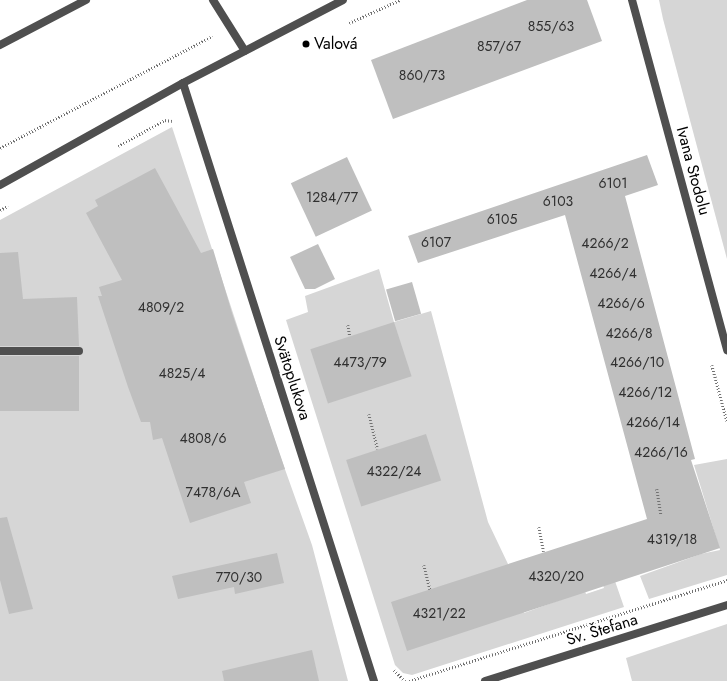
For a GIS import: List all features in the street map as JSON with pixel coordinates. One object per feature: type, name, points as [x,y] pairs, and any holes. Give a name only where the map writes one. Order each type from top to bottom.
[{"type":"street","points":[[0,45],[86,0]]},
{"type":"street","points":[[214,0],[245,51]]},
{"type":"street","points":[[0,185],[183,83],[342,0]]},
{"type":"street","name":"Ivana Stodolu","points":[[632,0],[727,350]]},
{"type":"street","name":"Svätoplukova","points":[[183,83],[374,681]]},
{"type":"street","points":[[0,351],[79,350]]},
{"type":"street","name":"Sv. Štefana","points":[[486,681],[727,605]]},
{"type":"path","points":[[347,24],[400,0]]},
{"type":"path","points":[[0,148],[213,35],[222,14]]},
{"type":"path","points":[[110,150],[164,120],[172,121],[175,127]]},
{"type":"path","points":[[0,210],[12,204]]},
{"type":"path","points":[[348,325],[350,336]]},
{"type":"path","points":[[369,414],[378,449]]},
{"type":"path","points":[[657,489],[661,515]]},
{"type":"path","points":[[539,527],[544,552]]},
{"type":"path","points":[[424,565],[430,589]]},
{"type":"path","points":[[409,681],[727,580]]},
{"type":"path","points":[[392,668],[405,681]]},
{"type":"shaded area","points":[[659,0],[727,0],[727,259],[663,19]]},
{"type":"shaded area","points":[[172,127],[277,447],[312,545],[348,681],[0,681],[0,220]]},
{"type":"shaded area","points":[[379,269],[394,322],[431,311],[488,522],[508,564],[524,613],[585,591],[586,594],[604,588],[588,538],[600,538],[624,607],[412,675],[403,673],[395,665],[286,320],[308,312],[305,296]]},
{"type":"shaded area","points":[[727,459],[727,575],[649,599],[640,576],[701,554],[720,550],[694,465]]},
{"type":"shaded area","points":[[727,624],[727,681],[632,681],[626,658]]},
{"type":"building","points":[[527,0],[587,0],[602,41],[393,119],[371,60]]},
{"type":"building","points":[[647,155],[658,185],[625,196],[695,459],[691,460],[720,548],[407,651],[391,602],[647,519],[565,215],[418,263],[408,236]]},
{"type":"building","points":[[347,157],[372,210],[316,237],[291,183]]},
{"type":"building","points":[[155,168],[201,253],[213,249],[232,313],[285,469],[244,482],[251,503],[190,523],[162,438],[153,440],[150,422],[141,422],[128,387],[98,296],[102,296],[99,287],[122,280],[86,213],[98,206],[95,200]]},
{"type":"building","points":[[318,244],[335,279],[315,289],[305,289],[290,257]]},
{"type":"building","points":[[18,252],[23,299],[77,297],[79,346],[0,346],[0,253]]},
{"type":"building","points":[[412,282],[421,314],[395,321],[386,289]]},
{"type":"building","points":[[394,322],[412,376],[328,403],[310,349]]},
{"type":"building","points":[[0,356],[79,356],[79,411],[0,411]]},
{"type":"building","points":[[426,434],[441,481],[361,507],[346,460]]},
{"type":"building","points":[[7,517],[33,609],[9,614],[0,580],[0,518]]},
{"type":"building","points":[[277,553],[284,583],[235,594],[234,587],[178,599],[172,576]]},
{"type":"building","points":[[312,650],[319,681],[224,681],[222,671]]},
{"type":"place","name":"Valová","points":[[306,44]]}]
